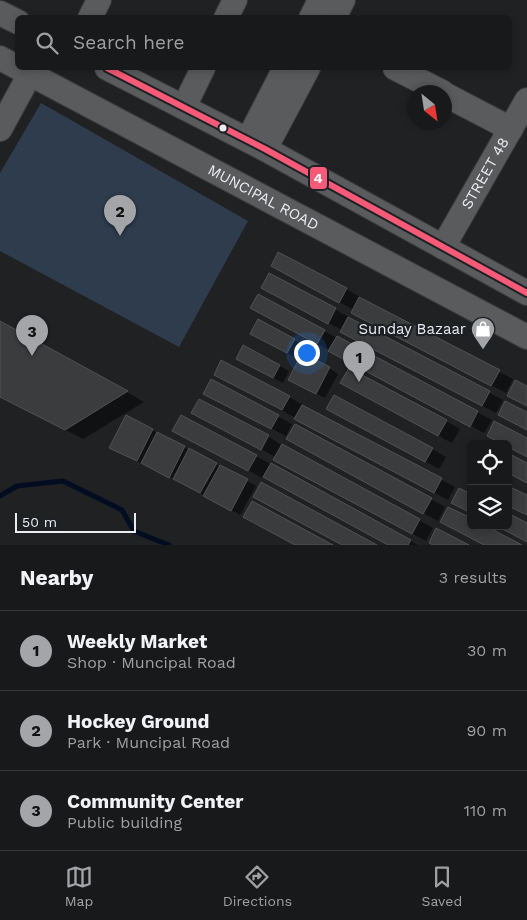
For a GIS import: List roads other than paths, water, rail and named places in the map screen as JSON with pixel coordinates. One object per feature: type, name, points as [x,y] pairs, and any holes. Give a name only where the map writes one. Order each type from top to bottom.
[{"type":"street","points":[[92,15],[99,0]]},
{"type":"street","points":[[228,15],[235,0]]},
{"type":"street","points":[[321,7],[343,0]]},
{"type":"street","points":[[0,13],[15,20]]},
{"type":"street","name":"MUNCIPAL ROAD","points":[[0,58],[15,66]]},
{"type":"street","name":"MUNCIPAL ROAD","points":[[22,70],[527,337]]},
{"type":"street","points":[[111,70],[257,144],[527,293]]},
{"type":"street","points":[[184,107],[201,70]]},
{"type":"street","points":[[257,144],[284,70]]},
{"type":"street","points":[[257,144],[307,70]]},
{"type":"street","points":[[399,70],[428,85]]},
{"type":"street","points":[[0,129],[30,74]]},
{"type":"street","points":[[452,98],[511,129]]},
{"type":"street","name":"STREET 48","points":[[443,247],[527,100]]},
{"type":"waterway","points":[[0,496],[17,486],[63,481],[122,510],[134,531],[169,545]]},
{"type":"place","name":"Hockey Ground","points":[[120,236]]},
{"type":"place","name":"Sunday Bazaar","points":[[483,350]]},
{"type":"place","name":"Community Center","points":[[32,356]]},
{"type":"place","name":"Weekly Market","points":[[359,382]]}]
